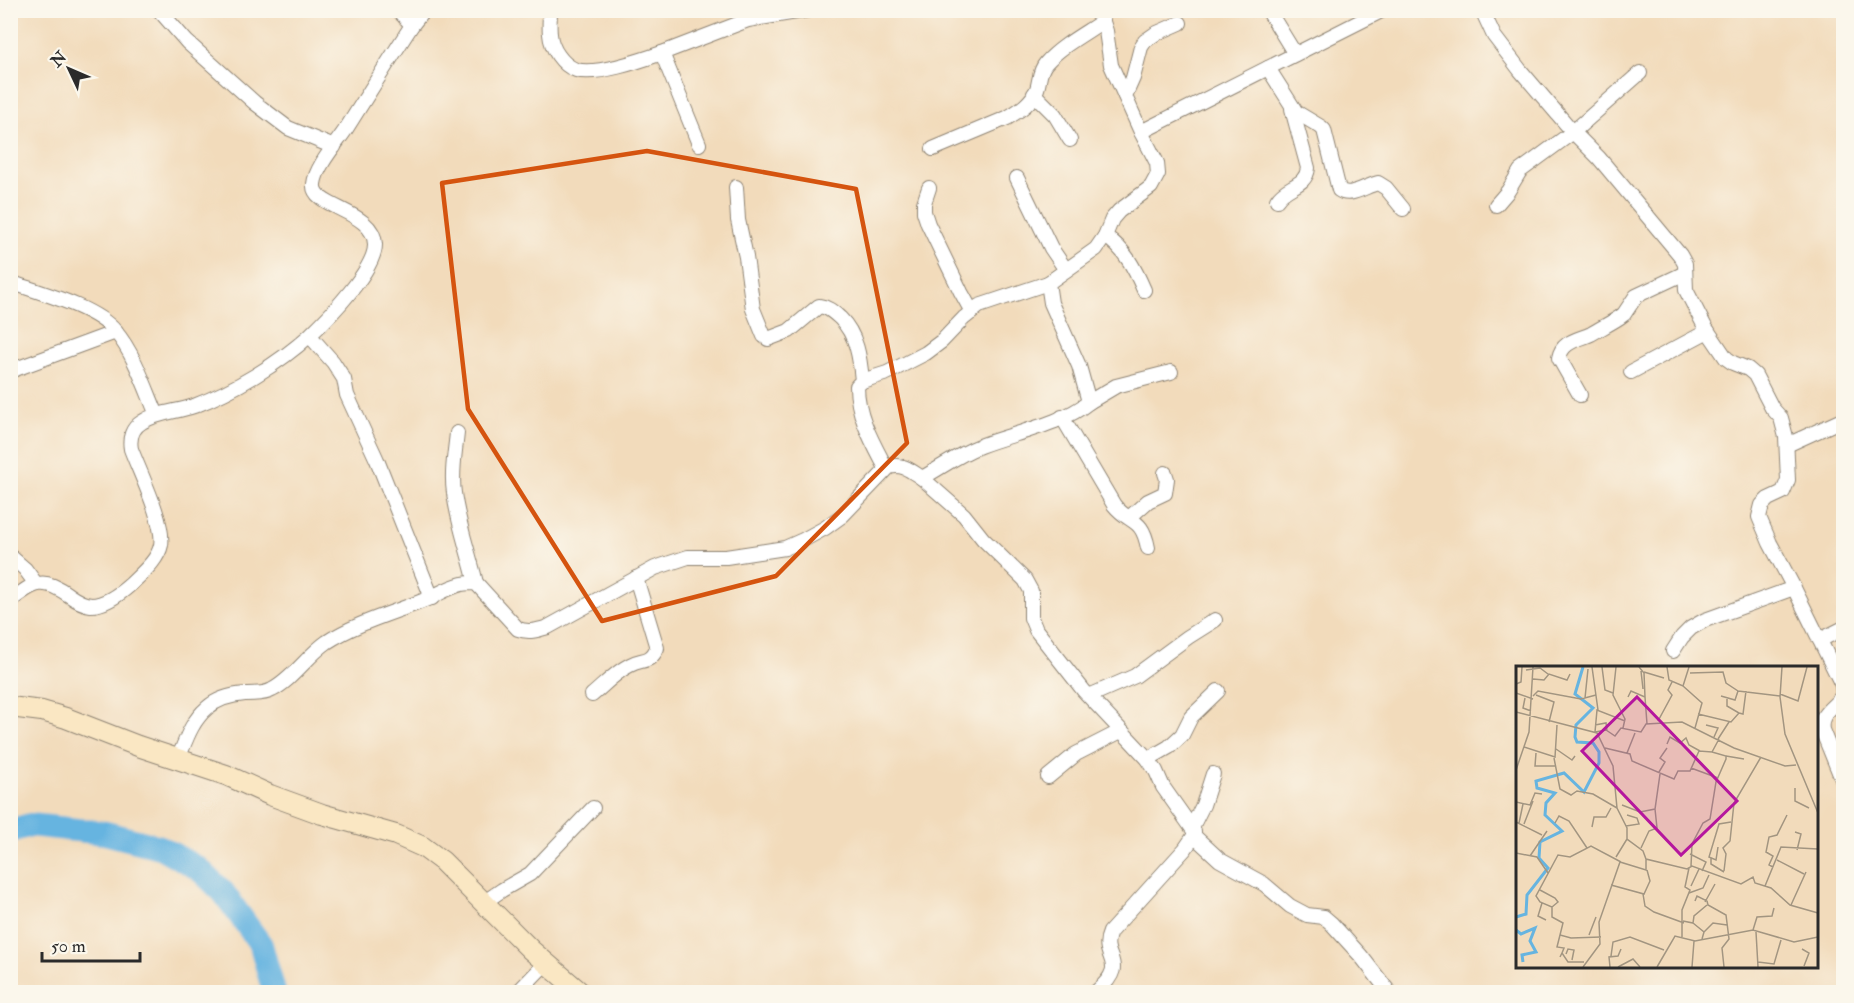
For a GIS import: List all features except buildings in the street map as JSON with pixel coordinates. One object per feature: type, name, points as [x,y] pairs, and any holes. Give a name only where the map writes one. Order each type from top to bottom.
[{"type":"street","points":[[159,10],[187,42],[255,103],[288,128],[334,147]]},
{"type":"street","points":[[398,10],[412,24]]},
{"type":"street","points":[[10,601],[30,586],[45,583],[79,602],[94,605],[109,600],[129,586],[155,559],[161,544],[161,527],[130,442],[134,429],[142,422],[157,415],[186,409],[212,399],[268,367],[310,336],[336,309],[358,281],[370,263],[375,250],[375,241],[366,224],[343,209],[328,203],[317,194],[314,189],[317,175],[412,24],[424,10]]},
{"type":"street","points":[[550,10],[550,35],[555,49],[561,58],[576,70],[589,71],[631,64],[748,20],[809,10]]},
{"type":"street","points":[[1268,10],[1295,54]]},
{"type":"street","points":[[1141,132],[1383,10]]},
{"type":"street","points":[[1482,10],[1494,36],[1520,70],[1573,132],[1599,158],[1680,255],[1685,264],[1686,290],[1707,331],[1726,358],[1755,375],[1772,408],[1781,418],[1786,437],[1788,480],[1786,488],[1762,505],[1759,517],[1842,685],[1843,695],[1823,716],[1821,723],[1844,784]]},
{"type":"street","points":[[933,149],[1007,118],[1024,106],[1034,94],[1041,69],[1046,62],[1101,16]]},
{"type":"street","points":[[886,468],[869,436],[860,410],[857,386],[862,381],[887,373],[926,353],[942,342],[972,312],[990,302],[1048,283],[1096,249],[1105,236],[1112,219],[1151,187],[1158,174],[1157,163],[1108,55],[1101,16]]},
{"type":"street","points":[[1125,96],[1145,41],[1180,23]]},
{"type":"street","points":[[662,53],[699,144]]},
{"type":"street","points":[[1268,68],[1296,112],[1324,130],[1339,190],[1348,194],[1370,185],[1381,184],[1403,209]]},
{"type":"street","points":[[1496,206],[1520,171],[1573,132],[1640,73]]},
{"type":"street","points":[[1034,94],[1055,115],[1070,140]]},
{"type":"street","points":[[1277,200],[1282,193],[1298,185],[1307,175],[1308,168],[1291,106]]},
{"type":"street","points":[[1017,178],[1051,248],[1066,270]]},
{"type":"street","points":[[736,187],[738,220],[753,309],[764,336],[768,339],[789,331],[813,310],[819,306],[825,306],[846,324],[852,333],[859,357],[862,381]]},
{"type":"street","points":[[929,188],[924,203],[928,224],[972,312]]},
{"type":"street","points":[[1105,236],[1119,246],[1144,290]]},
{"type":"street","points":[[1580,395],[1559,358],[1560,352],[1572,341],[1620,317],[1636,296],[1685,273]]},
{"type":"street","points":[[10,282],[93,314],[116,332],[127,349],[157,415]]},
{"type":"street","points":[[1048,283],[1052,303],[1079,366],[1089,402]]},
{"type":"street","points":[[1631,372],[1707,331]]},
{"type":"street","points":[[10,372],[116,332]]},
{"type":"street","points":[[310,336],[333,362],[344,379],[347,395],[377,460],[432,598]]},
{"type":"street","points":[[922,478],[958,456],[980,446],[1075,412],[1116,386],[1171,372]]},
{"type":"street","points":[[1062,417],[1114,505],[1119,512],[1130,517],[1142,529],[1148,548]]},
{"type":"street","points":[[1786,445],[1844,419]]},
{"type":"street","points":[[457,433],[453,470],[454,492],[476,583],[519,629],[524,631],[548,627],[655,568],[688,558],[726,557],[784,548],[825,528],[843,515],[886,468],[904,466],[922,478],[964,515],[983,539],[1018,571],[1031,591],[1031,618],[1036,630],[1089,696],[1148,759],[1163,787],[1193,831],[1220,860],[1264,884],[1290,906],[1307,915],[1324,917],[1361,956],[1389,993]]},
{"type":"street","points":[[1130,517],[1148,501],[1165,493],[1167,479],[1165,473]]},
{"type":"street","points":[[10,556],[25,569],[36,584]]},
{"type":"street","points":[[592,695],[631,664],[650,658],[657,648],[636,578]]},
{"type":"street","points":[[178,759],[192,724],[216,701],[246,693],[264,694],[286,680],[329,641],[346,632],[432,598],[460,584],[476,583]]},
{"type":"street","points":[[1673,651],[1691,628],[1705,620],[1794,588]]},
{"type":"street","points":[[1089,696],[1135,676],[1215,620]]},
{"type":"street","points":[[1820,640],[1844,628]]},
{"type":"street","points":[[1148,759],[1169,747],[1182,735],[1191,717],[1218,691]]},
{"type":"street","points":[[10,706],[42,711],[66,718],[138,746],[226,775],[270,795],[322,814],[408,840],[434,854],[580,993]]},
{"type":"street","points":[[1048,777],[1076,754],[1121,731]]},
{"type":"street","points":[[1096,993],[1113,972],[1114,963],[1108,951],[1107,940],[1110,932],[1185,849],[1213,774]]},
{"type":"street","points":[[483,903],[530,874],[593,808]]},
{"type":"street","points":[[518,993],[546,963]]},
{"type":"highlighted area","points":[[647,151],[856,189],[907,443],[776,576],[602,621],[468,409],[442,183]]},
{"type":"waterway","points":[[10,831],[30,825],[105,833],[160,847],[199,869],[223,892],[261,945],[274,992]]}]
